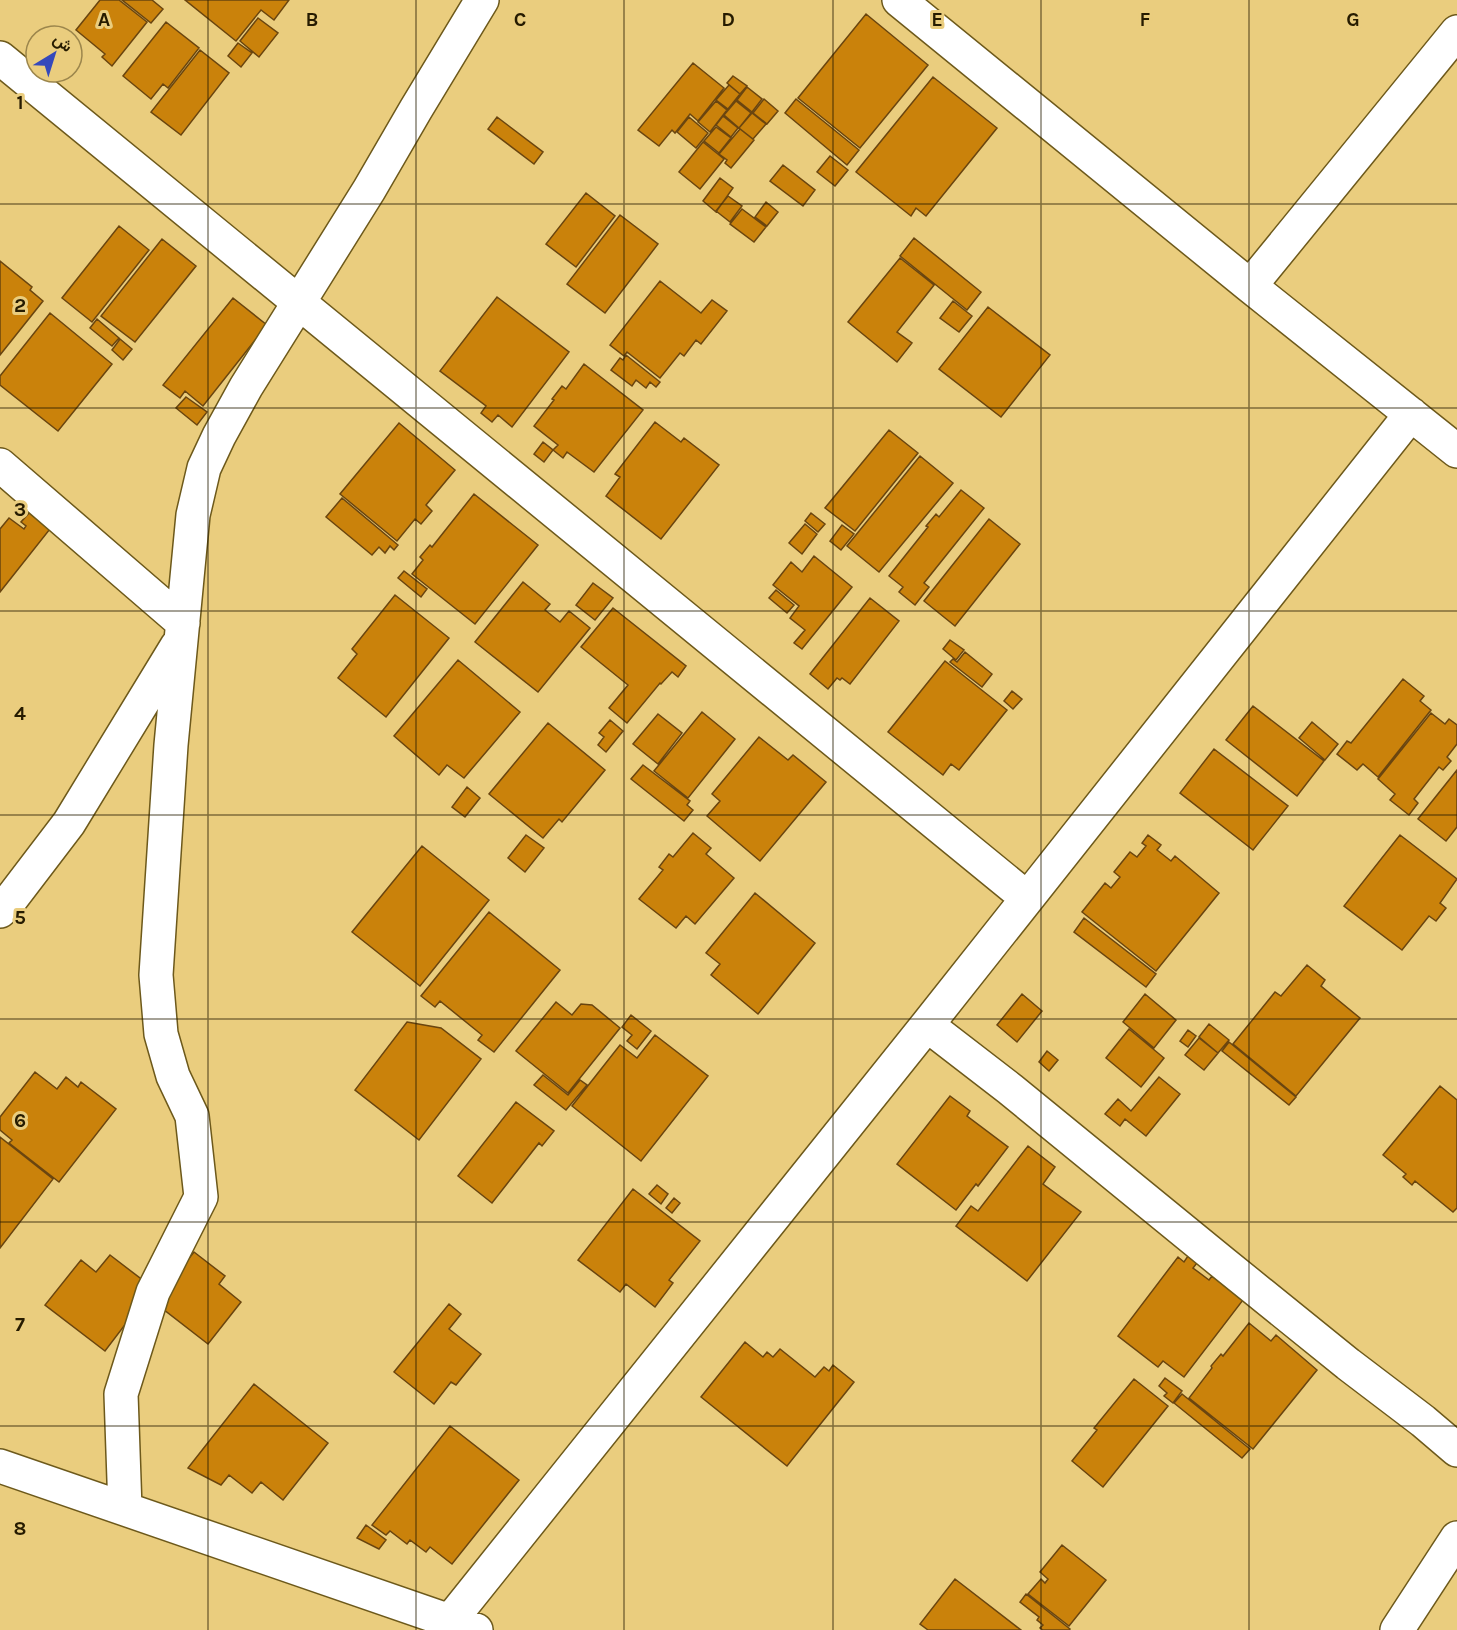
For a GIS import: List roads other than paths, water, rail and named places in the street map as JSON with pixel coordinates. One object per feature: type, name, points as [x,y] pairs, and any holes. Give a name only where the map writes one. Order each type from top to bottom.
[{"type":"street","points":[[125,1509],[121,1394],[153,1292],[201,1197],[192,1116],[173,1076],[161,1034],[156,975],[182,631],[193,515],[204,468],[246,387],[369,190],[482,0]]},
{"type":"street","points":[[899,0],[1457,451]]},
{"type":"street","points":[[1250,285],[1457,32]]},
{"type":"street","points":[[0,58],[1027,898]]},
{"type":"street","points":[[0,1466],[463,1625],[927,1025],[1411,414]]},
{"type":"street","points":[[0,465],[182,631]]},
{"type":"street","points":[[0,911],[69,823],[182,631]]},
{"type":"street","points":[[927,1025],[1010,1089],[1457,1450]]},
{"type":"street","points":[[1397,1630],[1457,1538]]}]
